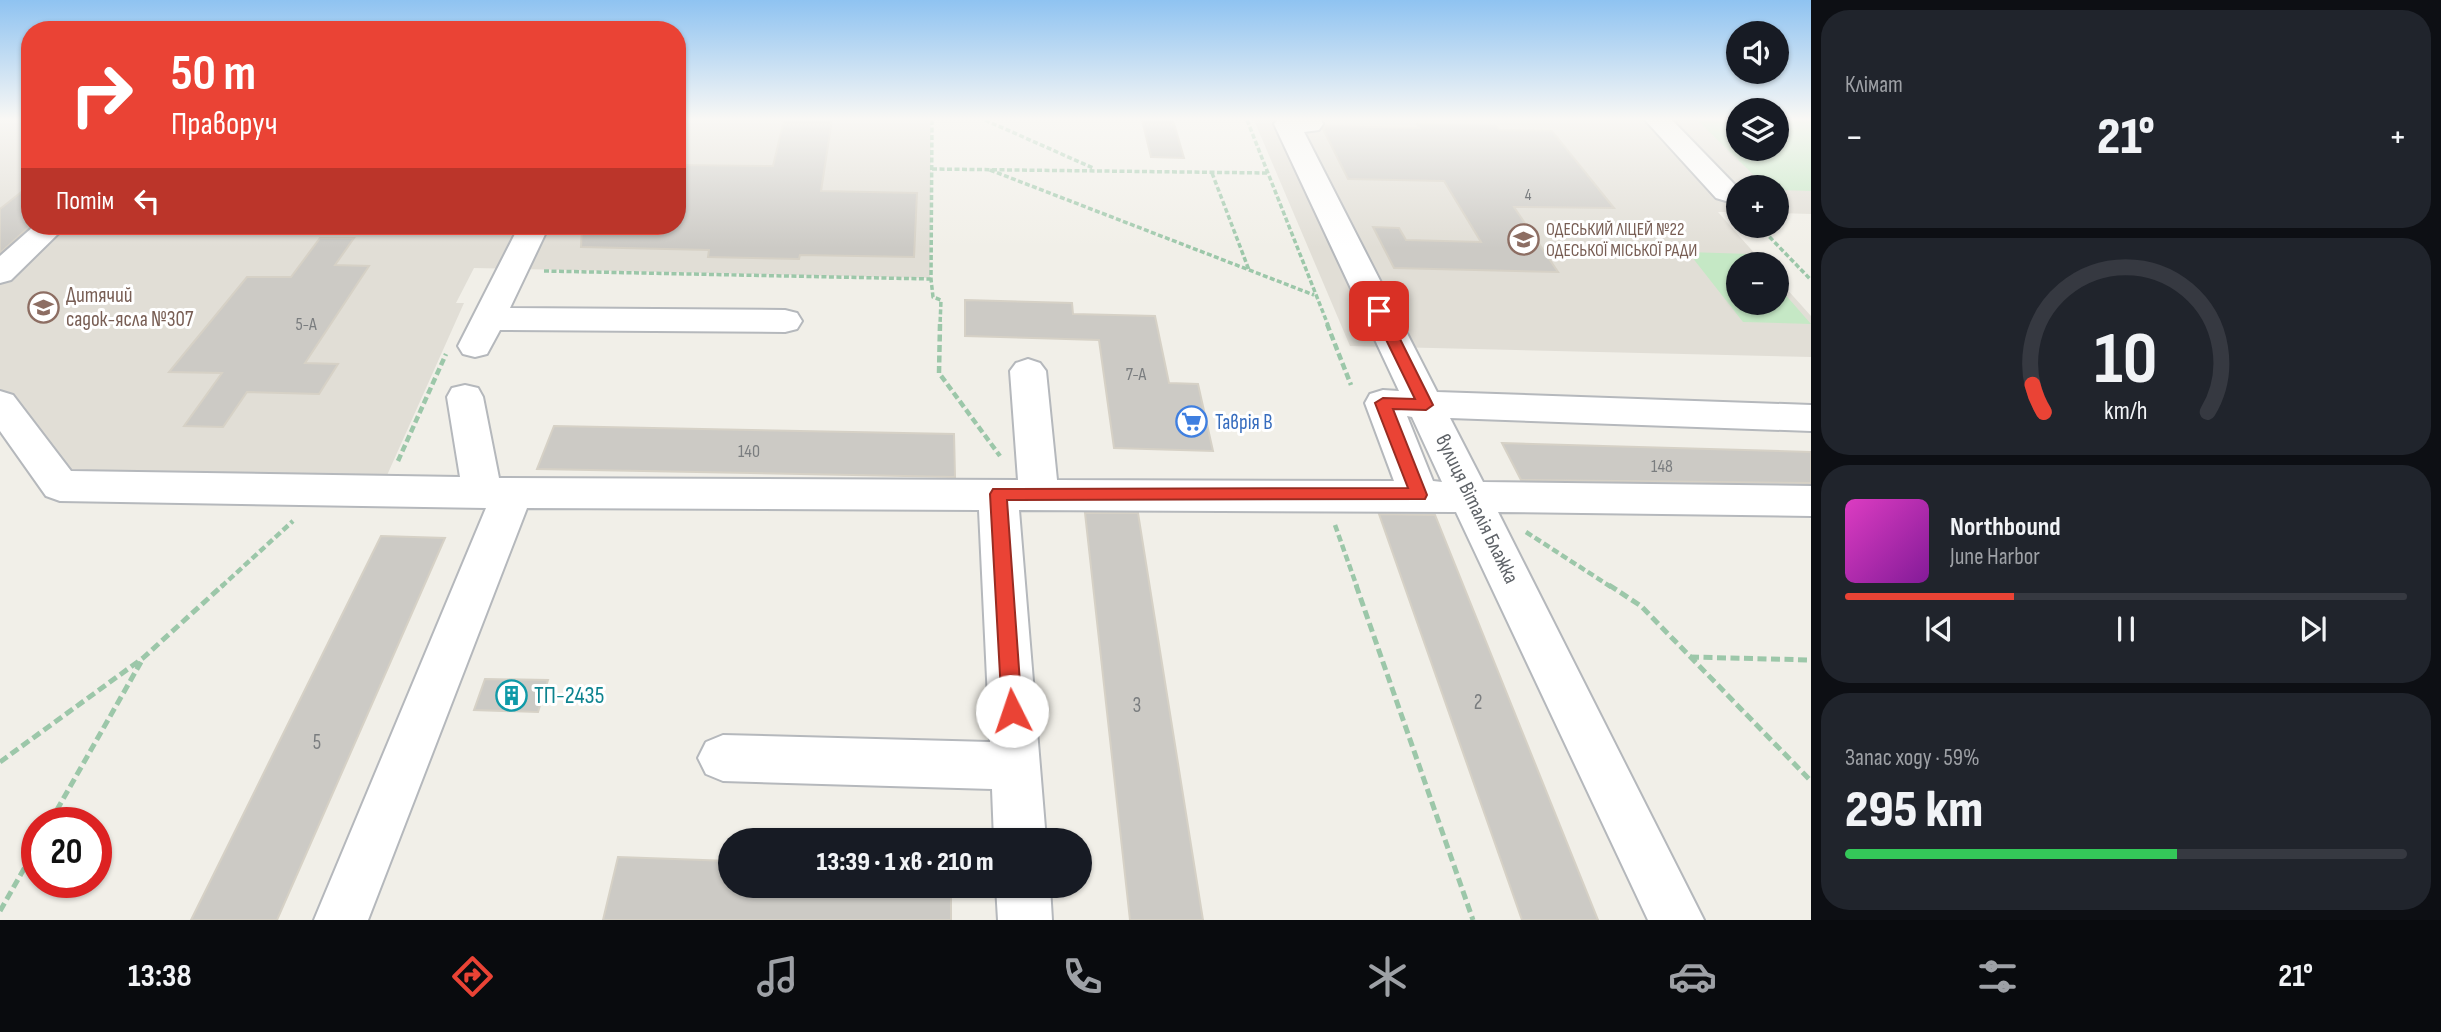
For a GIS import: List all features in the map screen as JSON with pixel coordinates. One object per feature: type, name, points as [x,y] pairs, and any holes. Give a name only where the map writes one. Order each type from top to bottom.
[{"type":"street","name":"вулиця Віталія Блажка","points":[[1305,163],[1677,920]]},
{"type":"street","points":[[1699,163],[1726,191]]},
{"type":"street","points":[[0,273],[41,235]]},
{"type":"street","points":[[470,338],[512,271],[530,235]]},
{"type":"street","points":[[470,338],[785,321]]},
{"type":"street","points":[[1019,828],[1015,766],[1021,494],[1028,371]]},
{"type":"street","points":[[341,920],[497,494],[466,397]]},
{"type":"street","points":[[1419,495],[1383,403],[1811,418]]},
{"type":"street","points":[[0,404],[60,486],[497,494],[1470,495],[1811,501]]},
{"type":"street","points":[[723,758],[1015,766]]},
{"type":"street","points":[[1024,898],[1025,920]]},
{"type":"path","points":[[932,163],[931,279],[933,297],[941,299],[939,373],[1021,494]]},
{"type":"path","points":[[1081,163],[1097,170]]},
{"type":"path","points":[[1265,163],[1351,385]]},
{"type":"path","points":[[932,169],[1269,173]]},
{"type":"path","points":[[990,170],[1314,295]]},
{"type":"path","points":[[1212,173],[1249,271]]},
{"type":"path","points":[[1771,238],[1811,280]]},
{"type":"path","points":[[512,271],[931,279]]},
{"type":"path","points":[[383,493],[470,338]]},
{"type":"path","points":[[0,762],[143,658],[325,492]]},
{"type":"path","points":[[1325,495],[1472,920]]},
{"type":"path","points":[[1470,495],[1641,607],[1811,781]]},
{"type":"path","points":[[1690,657],[1811,660]]},
{"type":"path","points":[[59,807],[143,658]]},
{"type":"path","points":[[0,911],[21,874]]},
{"type":"shaded area","points":[[0,163],[21,163],[21,235],[686,235],[686,163],[931,163],[930,278],[474,268],[456,303],[464,303],[384,482],[73,479],[6,392],[0,389]]},
{"type":"shaded area","name":"ОДЕСЬКИЙ ЛІЦЕЙ №22 ОДЕСЬКОЇ МІСЬКОЇ РАДИ","points":[[1272,163],[1811,163],[1811,214],[1789,213],[1789,175],[1726,175],[1726,212],[1718,212],[1726,221],[1726,238],[1741,238],[1753,252],[1726,252],[1726,315],[1789,315],[1789,291],[1811,316],[1811,357],[1350,346]]},
{"type":"green space","points":[[1741,163],[1811,163],[1811,191],[1789,190],[1789,175],[1754,175]]},
{"type":"green space","points":[[1688,252],[1726,253],[1726,300]]},
{"type":"green space","points":[[1789,299],[1811,324],[1743,322],[1738,315],[1789,315]]},
{"type":"building","points":[[774,163],[825,163],[821,191],[917,193],[914,257],[708,257],[709,250],[581,247],[582,235],[686,235],[686,165],[773,166]]},
{"type":"building","points":[[1340,163],[1578,163],[1614,208],[1514,207],[1558,272],[1394,268],[1373,227],[1399,228],[1406,240],[1481,242],[1444,181],[1348,179]]},
{"type":"building","points":[[21,192],[21,234],[0,253],[0,209]]},
{"type":"building","points":[[320,238],[354,238],[335,265],[369,266],[305,363],[338,364],[319,394],[247,392],[223,427],[184,426],[222,373],[169,372],[247,277],[291,277]]},
{"type":"building","points":[[965,300],[1072,303],[1073,314],[1155,316],[1169,383],[1198,384],[1213,451],[1114,448],[1099,340],[965,336]]},
{"type":"building","points":[[554,426],[954,434],[955,477],[537,469]]},
{"type":"building","points":[[1502,443],[1811,452],[1811,483],[1521,480]]},
{"type":"building","points":[[1085,513],[1138,513],[1203,920],[1130,920]]},
{"type":"building","points":[[1379,514],[1435,515],[1598,920],[1522,920]]},
{"type":"building","points":[[381,536],[445,538],[277,920],[191,920]]},
{"type":"building","name":"ТП-2435","points":[[485,679],[548,680],[538,712],[474,710]]},
{"type":"building","points":[[618,857],[718,861],[718,898],[951,898],[951,920],[603,920]]},
{"type":"place","name":"ОДЕСЬКИЙ ЛІЦЕЙ №22 ОДЕСЬКОЇ МІСЬКОЇ РАДИ","points":[[1523,239]]},
{"type":"place","name":"Дитячий садок-ясла №307","points":[[43,307]]},
{"type":"place","name":"Таврія В","points":[[1192,422]]},
{"type":"place","name":"ТП-2435","points":[[511,695]]},
{"type":"route","points":[[1012,711],[998,494],[1419,495],[1383,403],[1426,405],[1379,311]]}]
